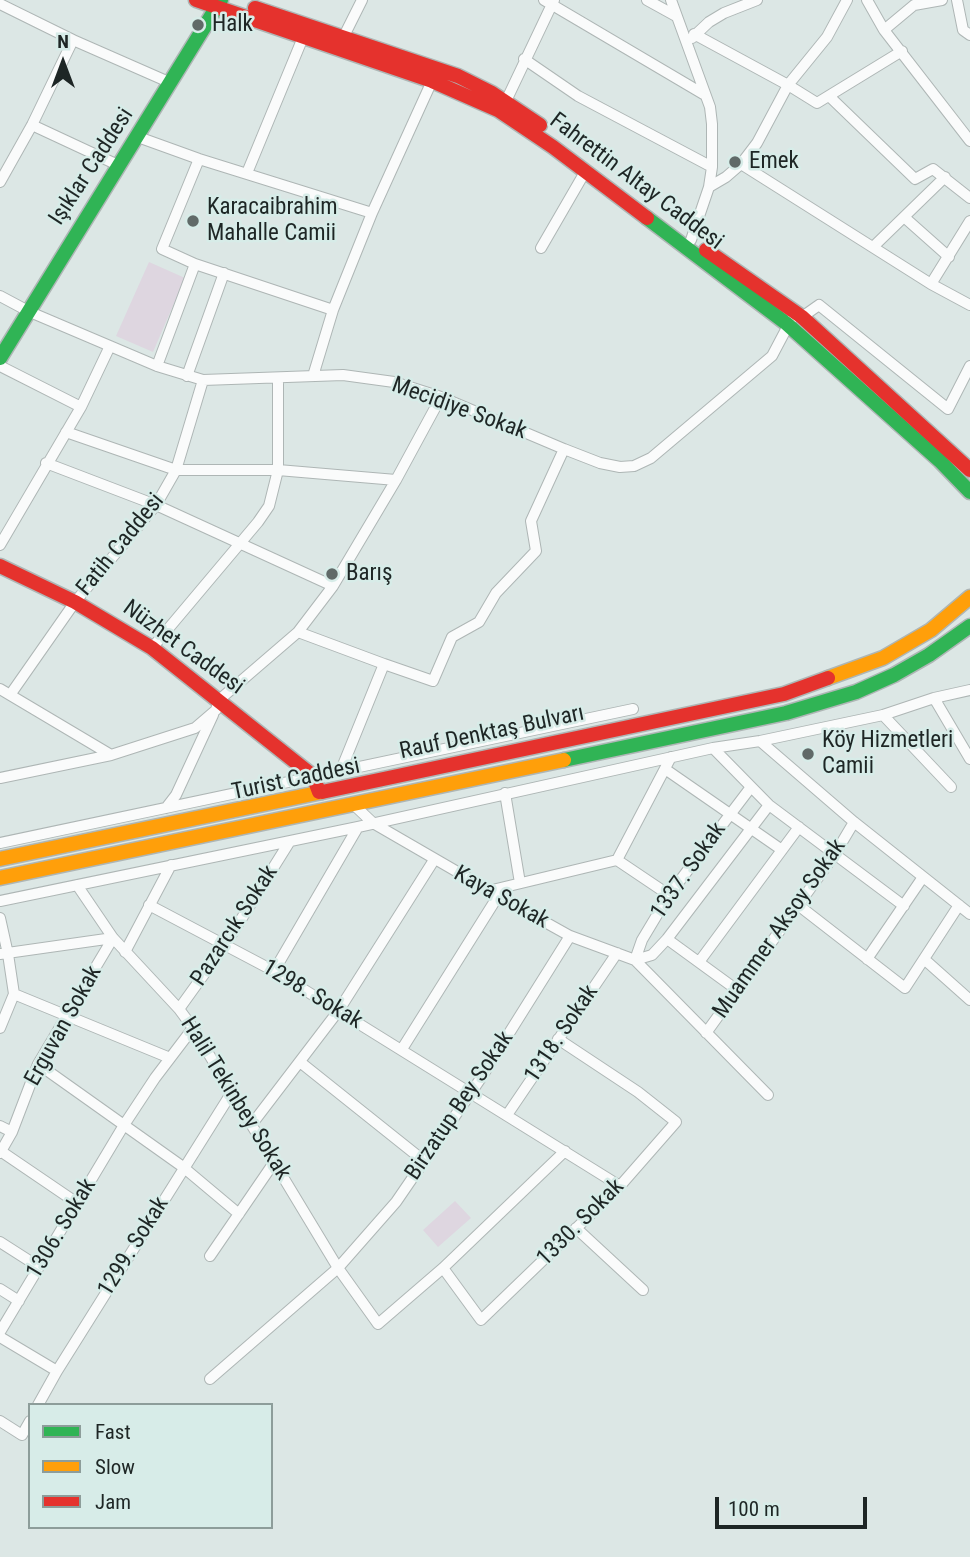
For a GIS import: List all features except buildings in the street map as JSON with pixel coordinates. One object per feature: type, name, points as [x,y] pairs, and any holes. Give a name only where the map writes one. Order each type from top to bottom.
[{"type":"main road","points":[[196,0],[222,2]]},
{"type":"main road","name":"Fahrettin Altay Caddesi","points":[[222,2],[432,81],[498,110],[795,318],[970,492]]},
{"type":"main road","name":"Fahrettin Altay Caddesi","points":[[222,2],[344,36],[458,76],[506,101],[795,318],[951,450],[970,470]]},
{"type":"main road","name":"Işıklar Caddesi","points":[[0,358],[71,240],[222,2]]},
{"type":"main road","points":[[951,450],[970,463]]},
{"type":"main road","points":[[940,461],[970,503]]},
{"type":"main road","name":"Nüzhet Caddesi","points":[[0,566],[75,602],[152,648],[217,705],[313,776]]},
{"type":"main road","name":"Rauf Denktaş Bulvarı","points":[[0,859],[738,705],[827,680],[875,662],[938,625],[968,598]]},
{"type":"main road","name":"Rauf Denktaş Bulvarı","points":[[0,878],[786,713],[856,692],[909,667],[970,626]]},
{"type":"main road","points":[[856,692],[906,677],[970,640]]},
{"type":"main road","points":[[313,776],[318,792]]},
{"type":"street","points":[[344,36],[362,0]]},
{"type":"street","points":[[647,0],[676,16]]},
{"type":"street","points":[[671,0],[705,95],[712,124],[709,187],[691,240]]},
{"type":"street","points":[[687,46],[694,34],[724,13],[757,0]]},
{"type":"street","points":[[709,187],[741,164],[757,143],[788,85],[827,37],[847,0]]},
{"type":"street","points":[[867,0],[884,30],[966,137]]},
{"type":"street","points":[[884,30],[914,5],[942,0]]},
{"type":"street","points":[[957,0],[963,30],[970,36]]},
{"type":"street","points":[[506,101],[550,1],[705,95]]},
{"type":"street","points":[[0,4],[171,83]]},
{"type":"street","points":[[694,34],[817,103],[902,51]]},
{"type":"street","points":[[247,173],[304,35]]},
{"type":"street","points":[[0,182],[32,125],[73,40]]},
{"type":"street","points":[[524,59],[578,96],[712,167]]},
{"type":"street","points":[[313,376],[333,310],[372,213],[432,81]]},
{"type":"street","points":[[830,97],[915,179],[933,169],[970,198]]},
{"type":"street","points":[[966,137],[970,124]]},
{"type":"street","points":[[32,125],[120,166]]},
{"type":"street","points":[[138,137],[372,213]]},
{"type":"street","points":[[199,159],[162,249],[195,264],[333,310]]},
{"type":"street","points":[[741,164],[931,284],[970,305]]},
{"type":"street","points":[[541,248],[585,172]]},
{"type":"street","points":[[873,247],[945,177]]},
{"type":"street","points":[[904,217],[949,257]]},
{"type":"street","points":[[931,284],[970,221]]},
{"type":"street","points":[[157,366],[195,264]]},
{"type":"street","points":[[187,376],[224,273]]},
{"type":"street","name":"Mecidiye Sokak","points":[[0,296],[30,312],[187,376],[203,380],[368,377],[441,397],[564,449],[600,463],[620,467],[634,466],[652,458],[772,356],[795,318]]},
{"type":"street","points":[[795,318],[819,305],[948,409],[970,366]]},
{"type":"street","points":[[0,545],[81,407],[110,346]]},
{"type":"street","points":[[0,366],[81,407]]},
{"type":"street","points":[[152,648],[269,506],[278,470],[278,379]]},
{"type":"street","name":"Fatih Caddesi","points":[[10,695],[75,602],[156,505],[176,470],[203,380]]},
{"type":"street","points":[[0,778],[111,755],[195,727],[298,632],[333,586],[396,480],[441,397]]},
{"type":"street","points":[[66,432],[176,470],[278,470],[396,480]]},
{"type":"street","points":[[298,632],[433,681],[452,636],[479,622],[496,593],[537,551],[531,521],[564,449]]},
{"type":"street","points":[[47,463],[156,505],[333,586]]},
{"type":"street","points":[[341,769],[384,664]]},
{"type":"street","points":[[0,689],[111,755]]},
{"type":"street","points":[[0,901],[358,827],[713,748],[883,715],[934,698],[970,690]]},
{"type":"street","points":[[934,698],[970,759]]},
{"type":"street","points":[[166,808],[176,795],[217,705]]},
{"type":"street","name":"Turist Caddesi","points":[[0,843],[634,709]]},
{"type":"street","points":[[883,715],[951,787]]},
{"type":"street","points":[[544,727],[548,745]]},
{"type":"street","points":[[617,860],[684,736]]},
{"type":"street","name":"Muammer Aksoy Sokak","points":[[706,1033],[835,854],[854,822],[760,741]]},
{"type":"street","points":[[713,748],[769,805],[904,906]]},
{"type":"street","points":[[665,769],[782,850]]},
{"type":"street","name":"1337. Sokak","points":[[635,960],[642,940],[669,895],[751,787]]},
{"type":"street","points":[[505,793],[520,883]]},
{"type":"street","name":"Kaya Sokak","points":[[354,805],[373,823],[433,860],[570,936],[635,960]]},
{"type":"street","points":[[768,1095],[635,960],[652,955],[667,939],[769,805]]},
{"type":"street","points":[[854,822],[970,914]]},
{"type":"street","points":[[274,971],[358,827]]},
{"type":"street","points":[[699,962],[799,827]]},
{"type":"street","name":"Pazarcık Sokak","points":[[179,1009],[225,945],[290,841]]},
{"type":"street","points":[[252,1124],[339,1010],[433,860]]},
{"type":"street","points":[[402,1049],[493,893],[520,883],[617,860],[669,895]]},
{"type":"street","points":[[125,952],[171,865]]},
{"type":"street","points":[[867,959],[923,877]]},
{"type":"street","name":"Halil Tekinbey Sokak","points":[[77,885],[113,938],[179,1009],[193,1028],[338,1268],[378,1324],[443,1268]]},
{"type":"street","name":"1298. Sokak","points":[[149,905],[274,971],[620,1186]]},
{"type":"street","points":[[798,905],[905,988],[959,905]]},
{"type":"street","points":[[0,918],[4,954],[13,994],[0,1028]]},
{"type":"street","name":"Birzatup Bey Sokak","points":[[210,1379],[338,1268],[396,1202],[471,1093],[570,936]]},
{"type":"street","points":[[4,954],[113,938]]},
{"type":"street","name":"Erguvan Sokak","points":[[1,1152],[12,1132],[38,1064],[113,938]]},
{"type":"street","points":[[667,939],[737,990]]},
{"type":"street","name":"1318. Sokak","points":[[507,1115],[617,953]]},
{"type":"street","points":[[924,959],[970,1000]]},
{"type":"street","points":[[13,994],[170,1058]]},
{"type":"street","points":[[124,1125],[193,1028]]},
{"type":"street","name":"1330. Sokak","points":[[443,1268],[481,1320],[620,1186],[676,1122],[558,1039]]},
{"type":"street","points":[[300,1062],[424,1161]]},
{"type":"street","points":[[38,1064],[183,1167],[239,1214]]},
{"type":"street","name":"1299. Sokak","points":[[39,1403],[183,1167],[232,1092]]},
{"type":"street","name":"1306. Sokak","points":[[0,1334],[124,1125]]},
{"type":"street","points":[[0,1126],[12,1132]]},
{"type":"street","points":[[443,1268],[565,1151]]},
{"type":"street","points":[[1,1152],[77,1203]]},
{"type":"street","points":[[210,1256],[275,1161]]},
{"type":"street","points":[[576,1228],[643,1290]]},
{"type":"street","points":[[0,1242],[39,1267]]},
{"type":"street","points":[[0,1289],[19,1301]]},
{"type":"street","points":[[0,1334],[57,1371]]},
{"type":"street","points":[[0,1421],[22,1435],[28,1424]]},
{"type":"shaded area","points":[[149,262],[185,278],[153,352],[116,336]]},
{"type":"shaded area","points":[[455,1201],[471,1218],[438,1247],[423,1230]]},
{"type":"traffic: fast","points":[[0,358],[221,0]]},
{"type":"traffic: fast","points":[[647,218],[787,324],[940,461],[970,492]]},
{"type":"traffic: fast","points":[[564,760],[786,713],[856,692],[929,655],[970,626]]},
{"type":"traffic: slow","points":[[828,678],[883,658],[931,630],[970,597]]},
{"type":"traffic: slow","points":[[0,878],[564,760]]},
{"type":"traffic: slow","points":[[0,859],[322,792]]},
{"type":"traffic: jam","points":[[196,0],[432,81],[498,110],[553,147],[647,218]]},
{"type":"traffic: jam","points":[[255,8],[458,76],[492,93],[540,125]]},
{"type":"traffic: jam","points":[[706,250],[802,317],[970,470]]},
{"type":"traffic: jam","points":[[0,566],[75,602],[152,648],[313,776],[319,792]]},
{"type":"traffic: jam","points":[[322,792],[784,694],[828,678]]},
{"type":"place","name":"Halk","points":[[198,25]]},
{"type":"place","name":"Emek","points":[[735,162]]},
{"type":"place","name":"Karacaibrahim Mahalle Camii","points":[[193,221]]},
{"type":"place","name":"Barış","points":[[332,574]]},
{"type":"place","name":"Köy Hizmetleri Camii","points":[[808,754]]}]
